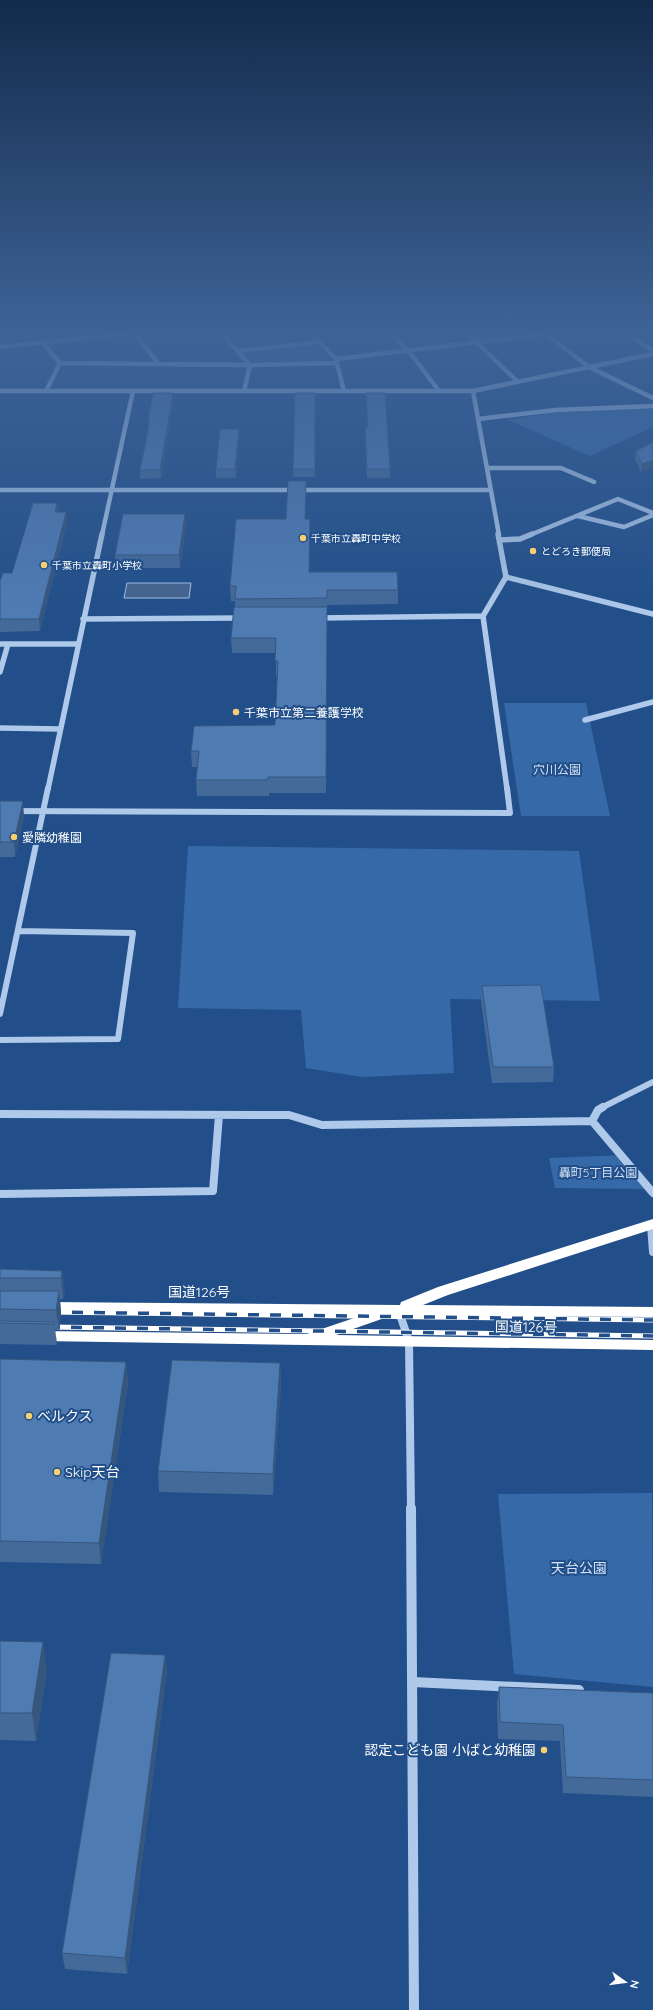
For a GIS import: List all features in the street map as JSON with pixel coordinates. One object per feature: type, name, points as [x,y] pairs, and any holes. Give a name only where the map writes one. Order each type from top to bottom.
[{"type":"highway","name":"国道126号","points":[[302,1341],[398,1309],[443,1291],[652,1225]]},
{"type":"highway","name":"国道126号","points":[[31,1306],[653,1312]]},
{"type":"highway","name":"国道126号","points":[[29,1336],[653,1345]]},
{"type":"street","points":[[0,1014],[19,931],[83,619],[126,426]]},
{"type":"street","points":[[0,811],[510,813],[483,616],[506,577],[479,426]]},
{"type":"street","points":[[487,468],[561,468],[594,482]]},
{"type":"street","points":[[0,490],[491,490]]},
{"type":"street","points":[[500,540],[520,540],[618,499],[653,514]]},
{"type":"street","points":[[578,516],[624,527],[653,514]]},
{"type":"street","points":[[506,577],[653,614]]},
{"type":"street","points":[[315,618],[483,616]]},
{"type":"street","points":[[83,619],[251,618]]},
{"type":"street","points":[[0,644],[78,644]]},
{"type":"street","points":[[0,672],[8,644]]},
{"type":"street","points":[[585,720],[653,702]]},
{"type":"street","points":[[0,728],[60,729]]},
{"type":"street","points":[[0,1040],[118,1039],[133,933],[19,931]]},
{"type":"street","points":[[592,1121],[598,1110],[653,1082]]},
{"type":"street","points":[[0,1114],[289,1115],[322,1125],[592,1121]]},
{"type":"street","points":[[0,1194],[213,1191],[219,1115]]},
{"type":"street","points":[[592,1121],[653,1193]]},
{"type":"street","points":[[652,1225],[653,1252]]},
{"type":"street","points":[[398,1309],[409,1341],[414,1682],[414,2010]]},
{"type":"street","points":[[414,1682],[589,1690]]},
{"type":"green space","points":[[521,426],[653,426],[590,456]]},
{"type":"green space","name":"穴川公園","points":[[504,703],[586,703],[610,816],[521,816]]},
{"type":"green space","points":[[188,846],[579,851],[600,1001],[450,999],[454,1073],[362,1077],[306,1068],[301,1010],[178,1008]]},
{"type":"green space","name":"轟町5丁目公園","points":[[625,1155],[648,1189],[555,1188],[549,1158]]},
{"type":"green space","name":"天台公園","points":[[652,1493],[653,1687],[514,1674],[498,1494]]},
{"type":"shaded area","points":[[127,583],[191,583],[189,598],[124,598]]},
{"type":"building","points":[[149,426],[167,426],[160,470],[140,470]]},
{"type":"building","points":[[294,426],[315,426],[315,469],[293,469]]},
{"type":"building","points":[[368,426],[387,426],[390,469],[367,469],[365,428],[368,428]]},
{"type":"building","points":[[220,429],[239,429],[235,469],[216,469]]},
{"type":"building","points":[[653,442],[653,460],[642,464],[636,451]]},
{"type":"building","points":[[288,481],[306,481],[305,519],[310,519],[309,572],[397,572],[398,590],[327,590],[327,598],[235,599],[236,586],[230,586],[236,519],[286,519]]},
{"type":"building","points":[[33,503],[57,503],[55,512],[66,512],[39,619],[0,619],[0,581],[3,573],[12,573]]},
{"type":"building","points":[[123,514],[185,514],[179,555],[115,555]]},
{"type":"building","points":[[234,607],[327,607],[326,777],[268,777],[268,780],[196,780],[199,751],[191,751],[194,726],[275,725],[278,661],[275,661],[276,638],[231,638]]},
{"type":"building","points":[[0,801],[23,801],[14,842],[0,842]]},
{"type":"building","points":[[541,985],[554,1067],[493,1067],[482,986]]},
{"type":"building","points":[[0,1269],[62,1271],[61,1278],[0,1278]]},
{"type":"building","points":[[0,1291],[59,1291],[56,1310],[0,1309]]},
{"type":"building","points":[[0,1321],[54,1322],[54,1324],[0,1323]]},
{"type":"building","name":"Skip天台","points":[[0,1359],[126,1362],[99,1543],[0,1541]]},
{"type":"building","points":[[172,1360],[280,1363],[273,1474],[158,1471]]},
{"type":"building","points":[[0,1641],[43,1642],[32,1713],[0,1713]]},
{"type":"building","points":[[111,1653],[165,1655],[125,1958],[62,1953]]},
{"type":"building","points":[[499,1687],[653,1693],[653,1780],[566,1777],[563,1725],[500,1722]]},
{"type":"railway","points":[[50,1312],[653,1320]]},
{"type":"railway","points":[[49,1327],[653,1336]]},
{"type":"place","name":"千葉市立轟町中学校","points":[[303,538]]},
{"type":"place","name":"とどろき郵便局","points":[[533,551]]},
{"type":"place","name":"千葉市立轟町小学校","points":[[44,565]]},
{"type":"place","name":"千葉市立第二養護学校","points":[[236,712]]},
{"type":"place","name":"愛隣幼稚園","points":[[14,837]]},
{"type":"place","name":"ベルクス","points":[[29,1416]]},
{"type":"place","name":"Skip天台","points":[[57,1472]]},
{"type":"place","name":"認定こども園 小ばと幼稚園","points":[[544,1750]]}]
